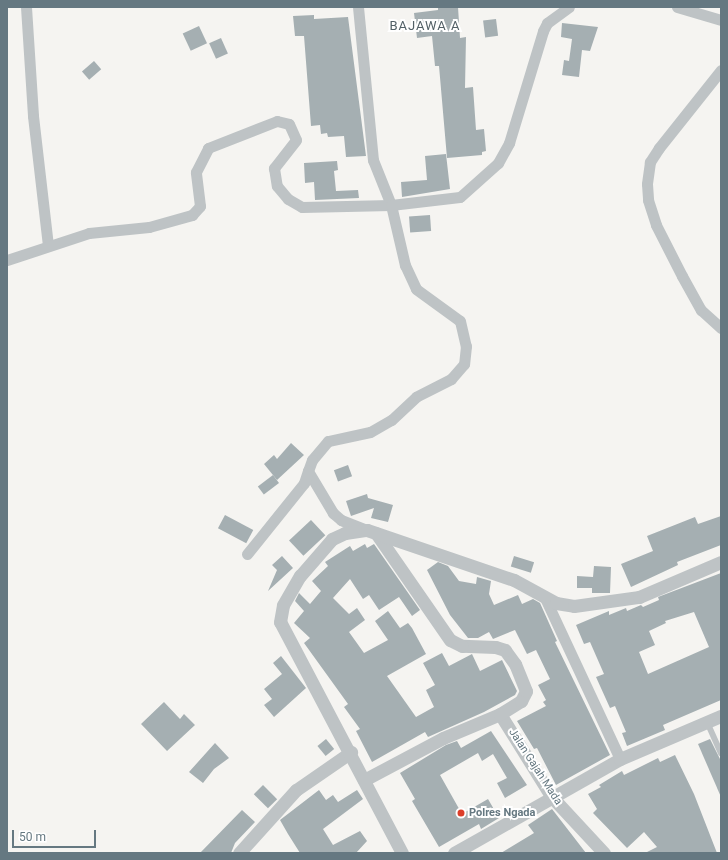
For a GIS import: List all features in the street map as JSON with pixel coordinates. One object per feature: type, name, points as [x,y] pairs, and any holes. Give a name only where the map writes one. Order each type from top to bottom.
[{"type":"street","points":[[26,7],[31,102],[48,245]]},
{"type":"street","points":[[247,554],[304,483],[317,452],[328,441],[370,432],[391,420],[416,397],[452,379],[464,364],[466,338],[460,321],[411,282],[390,205],[373,160],[358,7]]},
{"type":"street","points":[[7,260],[48,245],[89,233],[150,227],[192,215],[200,206],[196,172],[208,148],[277,121],[289,124],[296,140],[274,168],[278,186],[288,199],[310,209],[390,205],[460,197],[498,163],[509,143],[543,31],[547,23],[569,7]]},
{"type":"street","points":[[677,7],[721,20]]},
{"type":"street","points":[[721,70],[659,148],[650,162],[647,184],[648,200],[656,225],[682,276],[701,310],[721,328]]},
{"type":"street","points":[[308,471],[333,513],[341,520],[514,580],[546,598],[574,606],[623,601],[721,562]]},
{"type":"street","points":[[364,780],[443,738],[500,714],[521,701],[526,691],[510,655],[495,646],[462,646],[450,640],[372,532]]},
{"type":"street","points":[[372,532],[345,533],[322,548],[300,576],[281,612],[282,629],[351,752],[402,853]]},
{"type":"street","points":[[546,598],[620,759]]},
{"type":"street","name":"Jalan Gajah Mada","points":[[500,714],[551,796],[604,853]]},
{"type":"street","points":[[454,853],[551,796],[620,759],[721,716]]},
{"type":"street","points":[[239,853],[296,790],[351,752]]},
{"type":"lane","points":[[707,721],[721,753]]},
{"type":"building","points":[[438,7],[458,7],[460,38],[466,37],[465,88],[473,87],[476,130],[484,129],[486,151],[482,152],[482,155],[447,158],[439,66],[435,66],[432,36],[417,38],[414,13],[438,10]]},
{"type":"building","points":[[314,15],[314,19],[348,17],[366,156],[346,157],[344,136],[328,137],[327,133],[321,134],[320,125],[311,126],[304,36],[295,36],[293,16]]},
{"type":"building","points":[[496,19],[498,36],[485,37],[483,21]]},
{"type":"building","points":[[562,23],[598,27],[590,51],[582,50],[579,77],[562,75],[564,60],[569,61],[572,39],[561,37]]},
{"type":"building","points":[[199,26],[207,43],[191,51],[183,34]]},
{"type":"building","points":[[221,38],[228,54],[216,59],[209,43]]},
{"type":"building","points":[[94,61],[101,69],[89,80],[82,71]]},
{"type":"building","points":[[446,154],[450,189],[402,197],[401,182],[427,180],[425,156]]},
{"type":"building","points":[[337,161],[338,170],[334,171],[336,191],[358,190],[359,198],[315,200],[314,182],[305,183],[304,163]]},
{"type":"building","points":[[430,215],[431,231],[410,232],[409,216]]},
{"type":"building","points":[[291,443],[304,455],[277,480],[264,464],[274,455],[277,459]]},
{"type":"building","points":[[348,465],[352,476],[338,481],[334,470]]},
{"type":"building","points":[[273,475],[279,483],[264,494],[258,486]]},
{"type":"building","points":[[367,494],[368,498],[393,505],[388,522],[371,518],[374,508],[351,516],[346,501]]},
{"type":"building","points":[[225,515],[253,530],[246,543],[218,528]]},
{"type":"building","points":[[721,516],[721,545],[677,562],[678,565],[631,587],[621,564],[653,551],[647,536],[695,517],[698,524]]},
{"type":"building","points":[[311,520],[325,535],[303,556],[289,540]]},
{"type":"building","points":[[365,544],[367,548],[374,544],[420,610],[412,616],[399,597],[379,610],[369,595],[363,599],[350,579],[333,598],[349,614],[357,608],[365,620],[349,632],[364,653],[388,640],[375,621],[388,611],[400,628],[408,623],[412,628],[426,654],[387,676],[416,717],[434,707],[426,690],[435,685],[423,663],[442,653],[449,666],[472,654],[480,671],[502,660],[517,691],[515,695],[484,712],[428,737],[425,732],[372,762],[356,731],[360,729],[344,707],[348,704],[304,643],[310,638],[294,623],[304,611],[295,601],[299,593],[310,604],[321,591],[312,581],[328,566],[325,562],[350,546],[353,551]]},
{"type":"building","points":[[282,556],[293,568],[268,591],[277,570],[272,565]]},
{"type":"building","points":[[514,556],[534,562],[531,573],[511,567]]},
{"type":"building","points":[[438,562],[448,566],[459,581],[476,584],[477,577],[491,581],[489,594],[494,605],[518,595],[522,604],[533,599],[540,603],[557,641],[555,642],[610,755],[556,785],[537,748],[534,749],[517,721],[546,706],[543,702],[546,700],[538,685],[550,679],[536,650],[527,654],[515,630],[493,639],[489,632],[478,638],[468,638],[450,615],[427,570]]},
{"type":"building","points":[[594,566],[611,567],[610,593],[592,593],[592,588],[577,588],[577,576],[593,577]]},
{"type":"building","points":[[721,573],[721,700],[663,725],[665,730],[627,746],[622,733],[626,732],[615,706],[610,708],[596,677],[604,674],[590,642],[584,644],[576,625],[609,611],[609,615],[626,608],[627,611],[641,605],[643,607],[659,600],[658,597]],"holes":[[[694,612],[709,647],[648,674],[639,652],[655,645],[649,631],[666,623],[665,621]]]},
{"type":"building","points":[[281,656],[306,688],[274,717],[264,705],[272,699],[264,689],[282,674],[273,663]]},
{"type":"building","points":[[164,702],[180,719],[184,714],[195,725],[167,751],[141,724]]},
{"type":"building","points":[[491,731],[527,785],[505,798],[497,783],[507,778],[493,754],[482,761],[478,753],[440,775],[462,814],[488,799],[499,818],[481,829],[479,824],[439,847],[412,801],[415,799],[400,773],[446,745],[457,741],[461,748]]},
{"type":"building","points":[[326,739],[334,749],[326,756],[317,746]]},
{"type":"building","points":[[710,739],[721,761],[721,797],[698,744]]},
{"type":"building","points":[[215,743],[229,758],[214,769],[203,783],[189,772]]},
{"type":"building","points":[[675,755],[694,794],[717,853],[645,853],[657,847],[644,832],[627,848],[593,813],[597,809],[588,794],[601,787],[599,785],[622,771],[624,775],[658,758],[660,762]]},
{"type":"building","points":[[263,785],[277,799],[268,808],[254,794]]},
{"type":"building","points":[[319,790],[326,800],[333,795],[338,802],[357,790],[363,799],[323,829],[333,845],[360,831],[367,841],[356,853],[300,853],[288,834],[280,820]]},
{"type":"building","points":[[552,809],[586,853],[501,853],[534,833],[528,825]]},
{"type":"building","points":[[242,810],[255,822],[235,843],[231,853],[200,853]]},
{"type":"place","name":"Polres Ngada","points":[[461,813]]},
{"type":"district","name":"BAJAWA A","points":[[425,26]]}]
